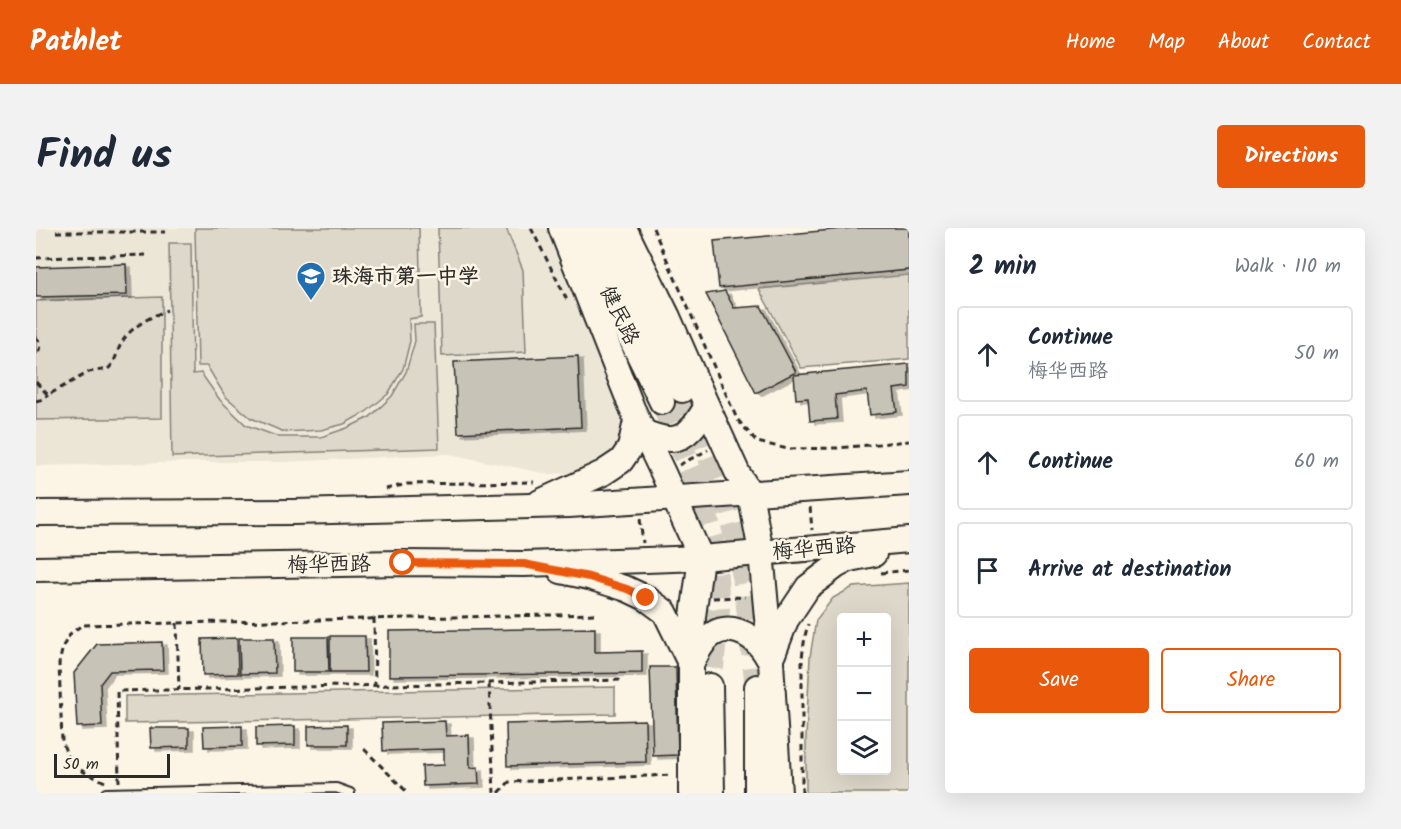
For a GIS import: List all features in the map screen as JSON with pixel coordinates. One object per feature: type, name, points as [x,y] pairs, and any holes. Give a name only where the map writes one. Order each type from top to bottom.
[{"type":"main road","points":[[531,506],[603,473],[621,461],[630,448],[636,421],[561,228]]},
{"type":"main road","name":"健民路","points":[[577,228],[672,396],[602,228]]},
{"type":"main road","points":[[624,228],[668,317],[738,474],[750,493],[761,552],[779,793]]},
{"type":"main road","points":[[644,432],[672,439],[681,436],[699,421],[707,406]]},
{"type":"main road","points":[[632,408],[701,558],[693,616],[691,784]]},
{"type":"main road","points":[[36,513],[294,512],[569,506],[909,483]]},
{"type":"main road","name":"梅华西路","points":[[36,569],[403,563],[524,564],[701,558],[909,540]]},
{"type":"main road","points":[[771,662],[786,620],[808,587],[849,559],[909,551]]},
{"type":"main road","points":[[524,564],[589,577],[627,589],[646,598],[665,612],[691,665]]},
{"type":"main road","points":[[691,665],[697,652],[712,634],[724,630],[735,630],[747,635],[761,647],[771,662]]},
{"type":"main road","points":[[710,686],[712,793]]},
{"type":"main road","points":[[757,687],[757,793]]},
{"type":"lane","points":[[106,793],[336,788],[350,793]]},
{"type":"path","points":[[531,228],[571,309]]},
{"type":"path","points":[[653,228],[737,419],[757,442],[788,449],[838,448],[909,441]]},
{"type":"path","points":[[56,232],[166,232]]},
{"type":"path","points":[[36,258],[146,255]]},
{"type":"path","points":[[36,401],[89,372],[108,369],[115,360],[123,340],[130,333],[151,317],[167,310]]},
{"type":"path","points":[[36,337],[40,342],[36,355]]},
{"type":"path","points":[[36,382],[48,396]]},
{"type":"path","points":[[386,489],[407,484],[536,482]]},
{"type":"path","points":[[878,573],[909,570]]},
{"type":"path","points":[[130,792],[77,768],[67,755],[62,741],[59,664],[63,645],[71,633],[82,625],[598,614]]},
{"type":"path","points":[[374,618],[375,686]]},
{"type":"path","points":[[802,793],[802,657],[810,620]]},
{"type":"path","points":[[177,622],[178,690]]},
{"type":"path","points":[[119,787],[117,692],[622,680]]},
{"type":"path","points":[[489,683],[497,793]]},
{"type":"path","points":[[364,749],[408,793]]},
{"type":"path","points":[[497,793],[509,782],[691,784]]},
{"type":"shaded area","name":"珠海市第一中学","points":[[36,228],[550,228],[630,422],[623,446],[588,472],[548,474],[448,454],[285,462],[36,466]]},
{"type":"shaded area","points":[[195,228],[419,228],[421,317],[409,319],[410,341],[403,369],[388,394],[366,412],[344,424],[321,430],[284,432],[251,418],[225,396],[207,366],[198,366]]},
{"type":"shaded area","points":[[438,228],[506,228],[523,270],[526,352],[442,356]]},
{"type":"shaded area","points":[[169,243],[191,243],[193,374],[201,373],[220,400],[246,425],[279,437],[321,437],[370,417],[392,396],[406,372],[415,341],[414,324],[434,324],[439,448],[172,457]]},
{"type":"shaded area","points":[[909,275],[909,359],[801,368],[759,289]]},
{"type":"shaded area","points":[[162,297],[162,418],[36,420],[36,301]]},
{"type":"shaded area","points":[[909,583],[909,793],[806,793],[810,657],[816,620],[833,598],[853,587]]},
{"type":"shaded area","points":[[615,687],[615,714],[125,723],[125,696]]},
{"type":"building","points":[[853,228],[909,228],[909,270],[719,288],[714,241]]},
{"type":"building","points":[[126,264],[127,295],[36,297],[36,267]]},
{"type":"building","points":[[725,291],[734,308],[761,306],[796,372],[756,393],[706,294]]},
{"type":"building","points":[[578,356],[581,427],[458,433],[454,362]]},
{"type":"building","points":[[909,364],[909,387],[894,389],[897,412],[870,415],[867,391],[835,395],[837,419],[810,421],[808,398],[796,399],[794,375]]},
{"type":"building","points":[[595,628],[595,652],[642,651],[642,673],[389,676],[389,631]]},
{"type":"building","points":[[330,636],[365,636],[366,672],[330,672]]},
{"type":"building","points":[[293,637],[328,637],[329,672],[293,672]]},
{"type":"building","points":[[237,638],[238,674],[203,675],[202,639]]},
{"type":"building","points":[[239,638],[274,638],[275,673],[240,674]]},
{"type":"building","points":[[162,642],[163,670],[110,671],[100,684],[102,726],[77,727],[74,673],[97,644]]},
{"type":"building","points":[[650,667],[676,667],[678,755],[653,756]]},
{"type":"building","points":[[645,720],[646,762],[507,766],[506,724]]},
{"type":"building","points":[[445,721],[446,736],[469,735],[470,768],[478,767],[479,784],[423,786],[422,766],[444,765],[444,749],[383,751],[382,723]]},
{"type":"building","points":[[347,725],[347,745],[308,745],[308,726]]},
{"type":"building","points":[[242,726],[242,746],[204,747],[203,727]]},
{"type":"building","points":[[295,726],[295,745],[256,746],[256,727]]},
{"type":"building","points":[[150,728],[189,728],[189,747],[151,748]]},
{"type":"tunnel","points":[[682,390],[720,484],[737,541],[747,595],[757,687]]},
{"type":"tunnel","points":[[662,402],[704,507],[714,549],[718,609],[710,686]]},
{"type":"place","name":"珠海市第一中学","points":[[311,302]]},
{"type":"route","points":[[403,563],[524,564],[589,577],[627,589],[646,598]]}]
